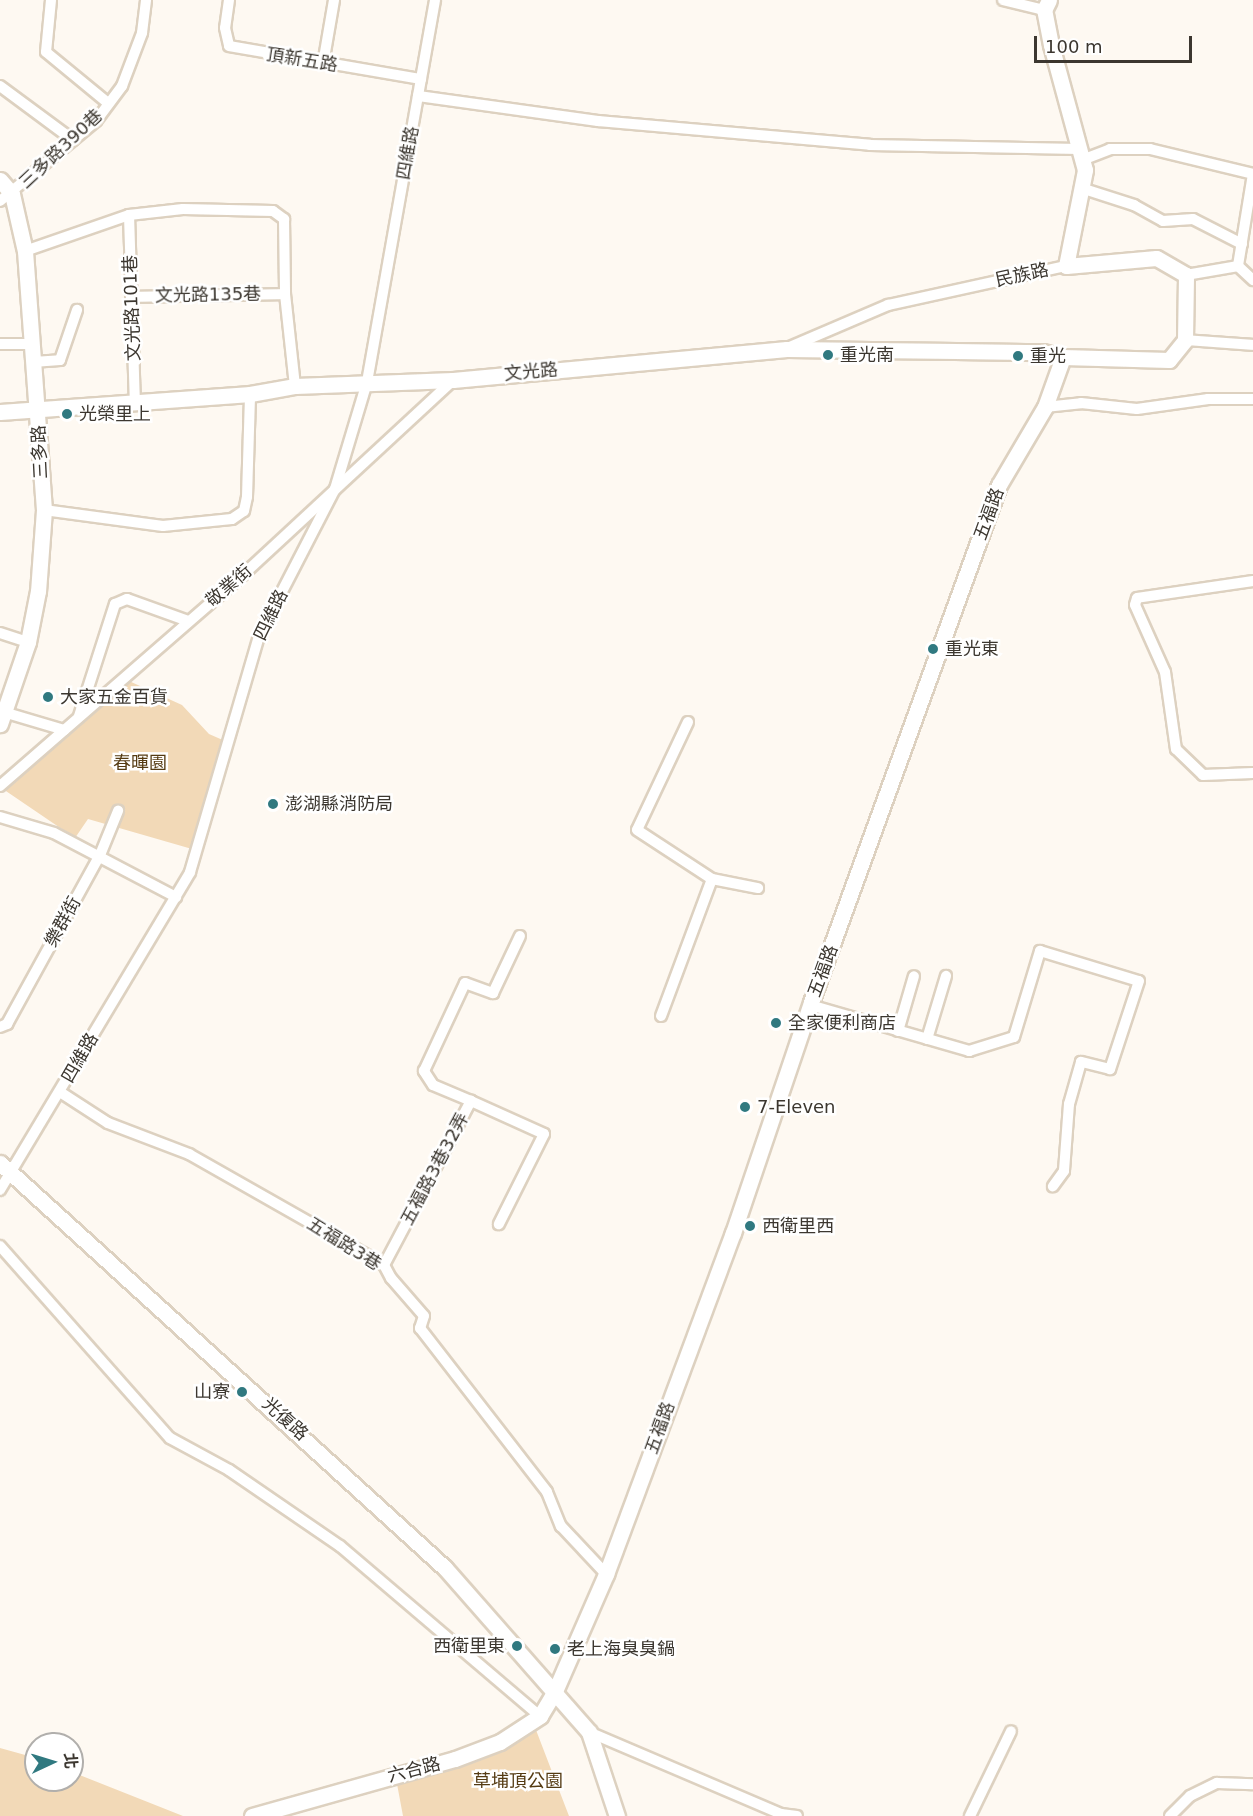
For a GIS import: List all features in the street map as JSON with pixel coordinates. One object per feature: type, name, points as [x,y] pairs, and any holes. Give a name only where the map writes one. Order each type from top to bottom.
[{"type":"street","points":[[51,0],[46,52],[108,103]]},
{"type":"street","name":"三多路390巷","points":[[6,197],[96,121],[122,86],[142,33],[146,0]]},
{"type":"street","name":"頂新五路","points":[[229,0],[225,28],[230,46],[421,80]]},
{"type":"street","points":[[323,63],[334,0]]},
{"type":"street","name":"四維路","points":[[0,1190],[6,1168],[60,1092],[190,872],[259,636],[335,489],[367,382],[435,0]]},
{"type":"street","points":[[1003,0],[1046,5]]},
{"type":"street","name":"民族路","points":[[787,349],[888,306],[1066,266],[1081,188],[1081,154],[1046,5]]},
{"type":"street","points":[[0,86],[74,140]]},
{"type":"street","points":[[418,96],[598,121],[870,145],[1081,154],[1110,149],[1150,149],[1252,174],[1238,266]]},
{"type":"street","name":"三多路","points":[[0,180],[25,251],[44,510],[38,591],[28,642],[2,716]]},
{"type":"street","points":[[1081,188],[1134,205],[1163,221],[1192,219],[1242,244]]},
{"type":"street","name":"文光路135巷","points":[[129,215],[183,209],[273,211],[284,219],[285,294],[295,386]]},
{"type":"street","points":[[25,251],[129,215]]},
{"type":"street","name":"文光路101巷","points":[[129,215],[135,401]]},
{"type":"street","points":[[1066,266],[1156,258],[1186,275],[1238,266]]},
{"type":"street","points":[[1238,266],[1253,280]]},
{"type":"street","points":[[1186,275],[1185,340],[1253,345]]},
{"type":"street","name":"文光路135巷","points":[[131,297],[285,294]]},
{"type":"street","points":[[33,362],[60,360],[77,310]]},
{"type":"street","name":"文光路","points":[[0,412],[250,394],[295,386],[453,380],[787,349],[1043,352],[1063,357],[1169,360],[1185,340]]},
{"type":"street","points":[[0,344],[32,344]]},
{"type":"street","name":"五福路","points":[[555,1691],[606,1574],[733,1233],[810,1005],[999,485],[1045,407],[1063,357]]},
{"type":"street","name":"敬業街","points":[[0,786],[188,621],[453,380]]},
{"type":"street","points":[[44,510],[163,526],[232,519],[244,512],[250,394]]},
{"type":"street","points":[[1045,407],[1081,403],[1137,409],[1208,399],[1253,399]]},
{"type":"street","points":[[1253,581],[1137,598],[1135,605],[1165,672],[1176,749],[1203,775],[1253,773]]},
{"type":"street","points":[[79,716],[115,604],[127,599],[188,621]]},
{"type":"street","points":[[0,633],[28,642]]},
{"type":"street","points":[[2,716],[64,730]]},
{"type":"street","points":[[688,722],[637,830],[712,879],[758,888]]},
{"type":"street","name":"樂群街","points":[[0,1027],[7,1024],[100,855],[118,811]]},
{"type":"street","points":[[0,817],[54,833],[100,855],[176,897]]},
{"type":"street","points":[[662,1016],[712,879]]},
{"type":"street","name":"五福路3巷32弄","points":[[384,1265],[471,1101],[433,1085],[424,1071],[465,983],[493,993],[520,936]]},
{"type":"street","points":[[810,1005],[969,1051],[1014,1037],[1040,951],[1139,981],[1110,1069],[1081,1062],[1069,1104],[1064,1171],[1053,1186]]},
{"type":"street","points":[[898,1031],[914,976]]},
{"type":"street","points":[[927,1039],[946,976]]},
{"type":"street","name":"五福路3巷","points":[[60,1092],[108,1123],[189,1154],[384,1265],[390,1278],[424,1316],[420,1328],[547,1492],[561,1526],[606,1574]]},
{"type":"street","points":[[471,1101],[544,1134],[499,1224]]},
{"type":"street","name":"光復路","points":[[6,1168],[125,1281],[417,1539],[555,1691],[589,1732]]},
{"type":"street","points":[[0,1246],[170,1438],[229,1470],[340,1546],[540,1716],[572,1714]]},
{"type":"street","name":"六合路","points":[[252,1816],[455,1759],[500,1742],[540,1716],[555,1691]]},
{"type":"street","points":[[969,1816],[1011,1731]]},
{"type":"street","points":[[589,1732],[617,1816]]},
{"type":"street","points":[[589,1732],[781,1814],[797,1816]]},
{"type":"street","points":[[1170,1816],[1190,1796],[1217,1783],[1253,1784]]},
{"type":"green space","name":"春暉園","points":[[129,681],[182,705],[209,734],[225,741],[192,849],[88,819],[75,838],[0,787]]},
{"type":"green space","name":"草埔頂公園","points":[[536,1730],[569,1816],[403,1816],[397,1784],[493,1754]]},
{"type":"green space","points":[[0,1748],[24,1755],[24,1792],[84,1792],[84,1777],[183,1816],[0,1816]]},
{"type":"place","name":"重光南","points":[[828,355]]},
{"type":"place","name":"重光","points":[[1018,356]]},
{"type":"place","name":"光榮里上","points":[[67,414]]},
{"type":"place","name":"重光東","points":[[933,649]]},
{"type":"place","name":"大家五金百貨","points":[[48,697]]},
{"type":"place","name":"澎湖縣消防局","points":[[273,804]]},
{"type":"place","name":"全家便利商店","points":[[776,1023]]},
{"type":"place","name":"7-Eleven","points":[[745,1107]]},
{"type":"place","name":"西衛里西","points":[[750,1226]]},
{"type":"place","name":"山寮","points":[[242,1392]]},
{"type":"place","name":"西衛里東","points":[[517,1646]]},
{"type":"place","name":"老上海臭臭鍋","points":[[555,1649]]}]
